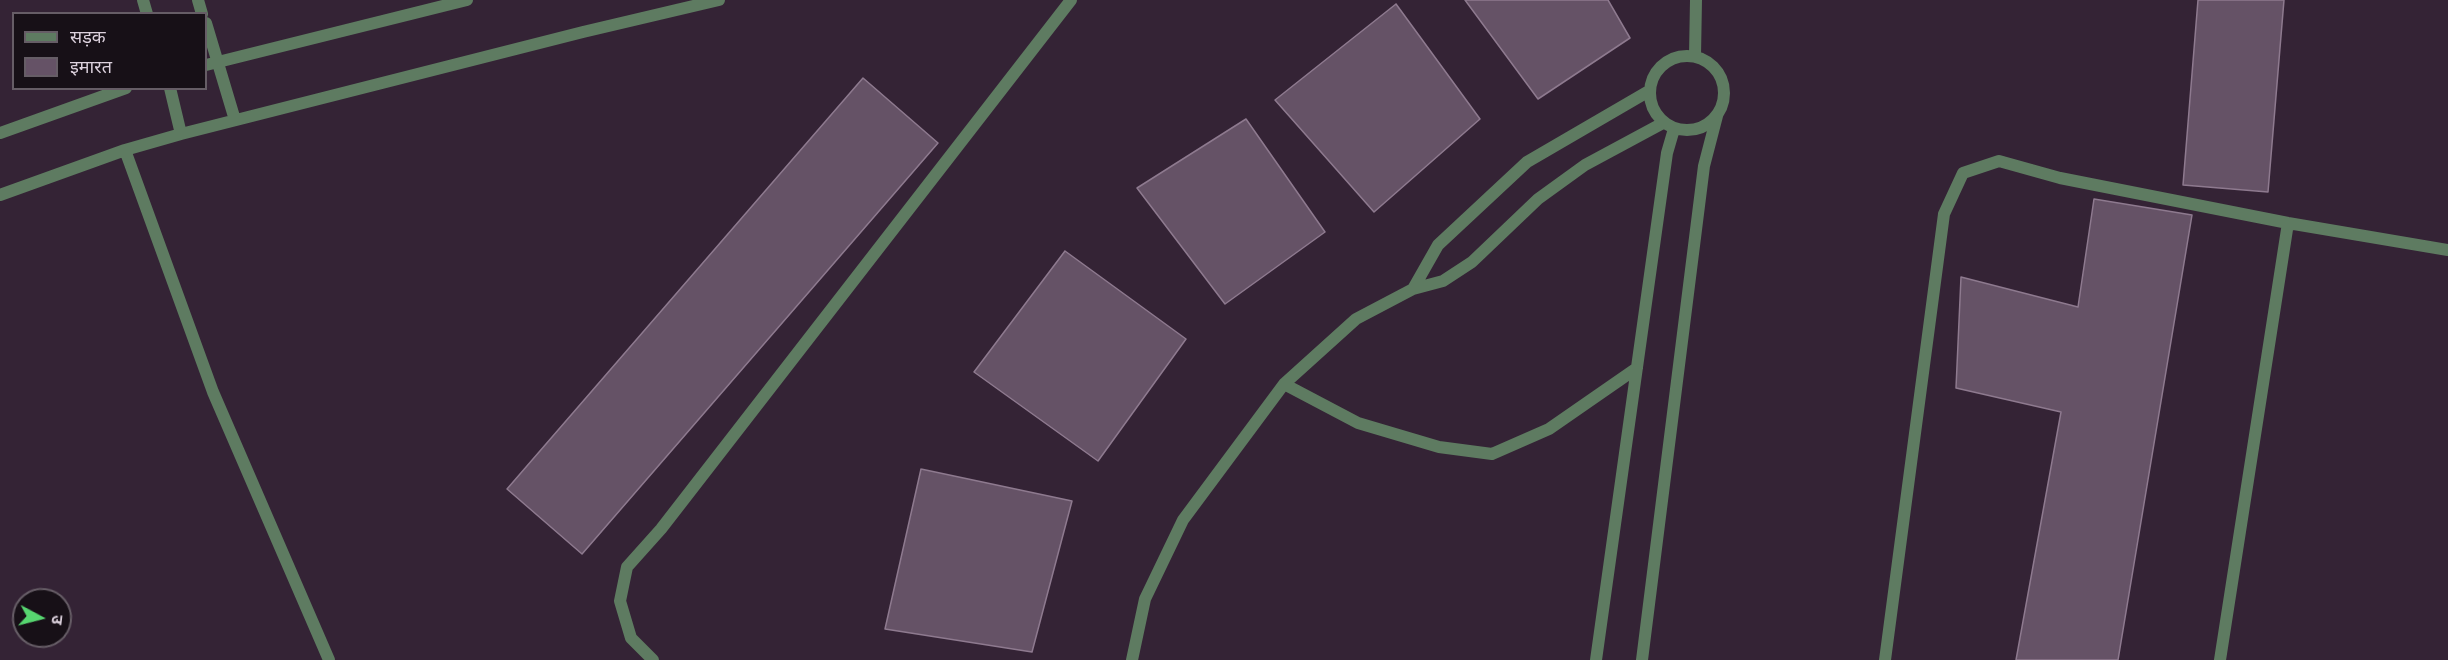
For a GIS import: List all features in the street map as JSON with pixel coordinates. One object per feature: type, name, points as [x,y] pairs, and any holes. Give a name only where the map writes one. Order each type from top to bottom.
[{"type":"street","points":[[212,63],[467,0]]},
{"type":"street","points":[[0,195],[125,150],[182,134],[719,0]]},
{"type":"street","points":[[653,660],[631,638],[620,601],[627,567],[661,529],[1071,0]]},
{"type":"street","points":[[1695,56],[1696,0]]},
{"type":"street","points":[[207,30],[212,63],[235,120]]},
{"type":"street","points":[[1642,660],[1704,166],[1725,92],[1716,69],[1707,60],[1695,56],[1682,56],[1659,67],[1649,91],[1650,103],[1656,114],[1669,126],[1689,131],[1705,126],[1717,116]]},
{"type":"street","points":[[0,133],[120,90]]},
{"type":"street","points":[[171,90],[182,134]]},
{"type":"street","points":[[1413,289],[1438,245],[1527,162],[1649,91]]},
{"type":"street","points":[[1132,660],[1145,599],[1183,520],[1284,384],[1356,319],[1413,289],[1443,281],[1472,262],[1538,199],[1585,165],[1669,126]]},
{"type":"street","points":[[1596,660],[1669,126]]},
{"type":"street","points":[[125,150],[213,392],[329,660]]},
{"type":"street","points":[[1885,660],[1944,214],[1963,173],[1999,161],[2060,178],[2288,223],[2448,250]]},
{"type":"street","points":[[2220,660],[2288,223]]},
{"type":"street","points":[[1284,384],[1358,423],[1439,447],[1492,454],[1549,429],[1637,368]]},
{"type":"building","points":[[1465,0],[1608,0],[1630,38],[1538,99]]},
{"type":"building","points":[[2198,0],[2284,0],[2268,192],[2183,185]]},
{"type":"building","points":[[1396,4],[1480,119],[1374,212],[1275,100]]},
{"type":"building","points":[[863,78],[938,143],[582,554],[507,489]]},
{"type":"building","points":[[1246,119],[1325,232],[1225,304],[1137,188]]},
{"type":"building","points":[[2094,199],[2192,215],[2118,660],[2016,660],[2061,412],[1956,388],[1961,277],[2078,307]]},
{"type":"building","points":[[1065,251],[1186,339],[1098,461],[974,372]]},
{"type":"building","points":[[921,469],[1072,501],[1032,652],[885,629]]}]
